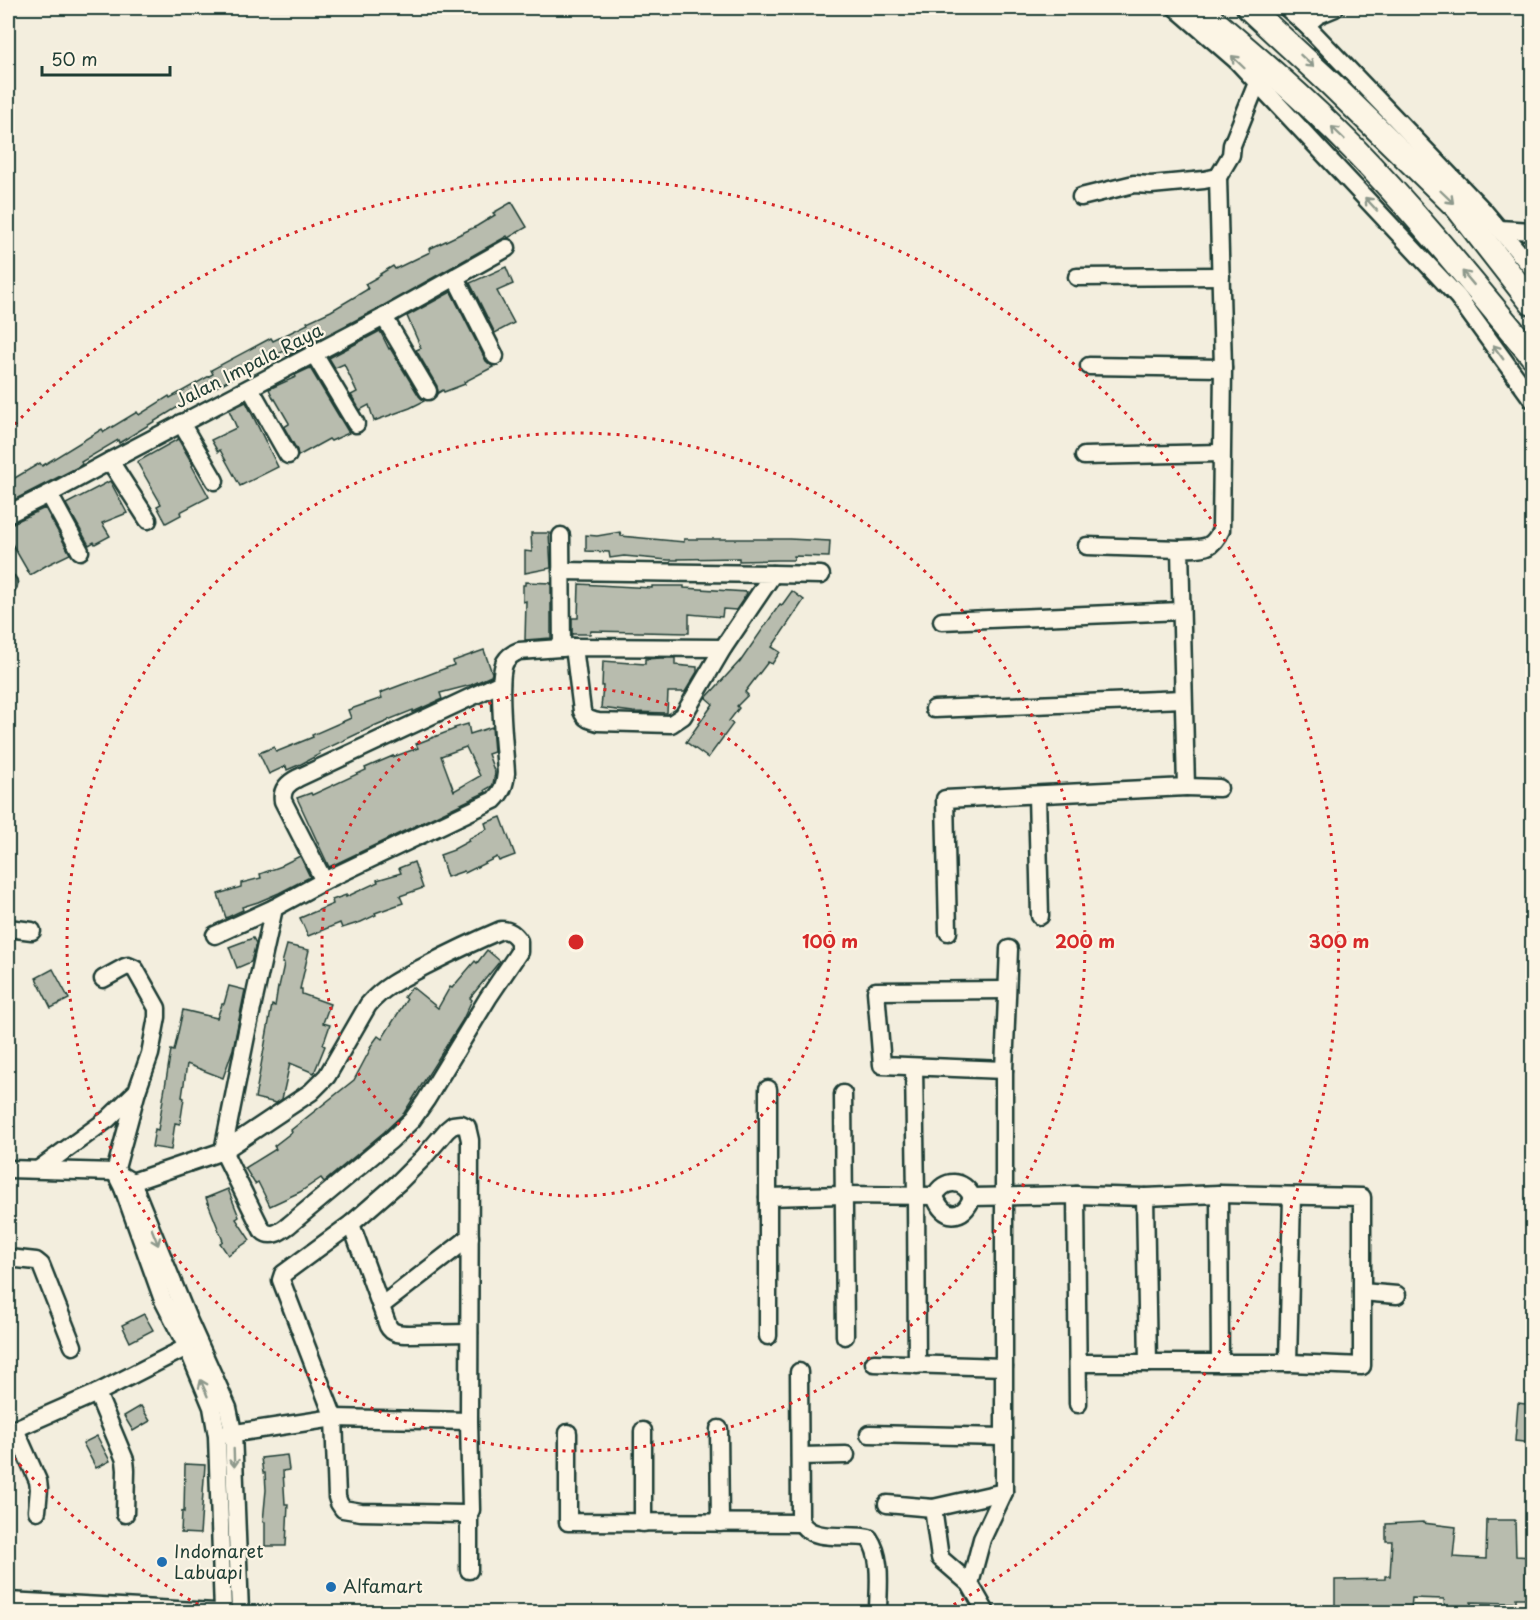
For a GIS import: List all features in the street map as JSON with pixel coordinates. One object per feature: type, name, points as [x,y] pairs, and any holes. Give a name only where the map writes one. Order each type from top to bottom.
[{"type":"highway","points":[[1198,8],[1272,70],[1353,148],[1434,237],[1533,355]]},
{"type":"highway","points":[[1249,8],[1458,208],[1533,303]]},
{"type":"street","points":[[1176,8],[1237,61],[1458,297],[1533,399]]},
{"type":"street","points":[[1287,8],[1483,210],[1533,268]]},
{"type":"street","points":[[1306,25],[1318,15],[1335,8]]},
{"type":"street","points":[[1087,546],[1180,549],[1209,546],[1215,542],[1221,530],[1223,368],[1218,177],[1232,155],[1232,145],[1257,83]]},
{"type":"street","points":[[1081,197],[1134,184],[1151,185],[1218,177]]},
{"type":"street","points":[[1499,229],[1533,231]]},
{"type":"street","name":"Jalan Impala Raya","points":[[8,514],[384,317],[507,248]]},
{"type":"street","points":[[1077,277],[1221,276]]},
{"type":"street","points":[[455,277],[495,356]]},
{"type":"street","points":[[384,317],[428,391]]},
{"type":"street","points":[[314,354],[356,424]]},
{"type":"street","points":[[1089,366],[1223,368]]},
{"type":"street","points":[[250,388],[288,455]]},
{"type":"street","points":[[181,423],[215,481]]},
{"type":"street","points":[[1084,456],[1221,453]]},
{"type":"street","points":[[110,461],[148,520]]},
{"type":"street","points":[[49,494],[80,551]]},
{"type":"street","points":[[561,536],[561,571],[568,648],[584,716],[598,722],[671,724],[683,716],[723,648],[772,574]]},
{"type":"street","points":[[1180,549],[1186,787]]},
{"type":"street","points":[[561,571],[821,575]]},
{"type":"street","points":[[942,621],[1181,611]]},
{"type":"street","points":[[215,935],[494,800],[505,783],[501,683],[505,661],[513,654],[519,651],[568,648],[723,648]]},
{"type":"street","points":[[324,881],[283,801],[282,795],[291,781],[501,683]]},
{"type":"street","points":[[934,709],[1183,699]]},
{"type":"street","points":[[948,932],[945,799],[1186,787],[1219,788]]},
{"type":"street","points":[[1037,795],[1040,916]]},
{"type":"street","points":[[128,1185],[224,1151],[311,1092],[321,1083],[333,1066],[368,1005],[390,984],[501,930],[514,933],[519,941],[519,952],[412,1119],[391,1140],[289,1225],[272,1235],[262,1230],[224,1151],[274,908]]},
{"type":"street","points":[[8,928],[32,931]]},
{"type":"street","points":[[970,1584],[982,1539],[1004,1492],[1004,1070],[1009,949]]},
{"type":"street","points":[[103,979],[125,967],[133,967],[157,1008],[156,1027],[150,1054],[137,1090],[115,1172]]},
{"type":"street","points":[[1004,1070],[882,1065],[876,991],[1007,990]]},
{"type":"street","points":[[914,1067],[917,1365]]},
{"type":"street","points":[[768,1089],[768,1336]]},
{"type":"street","points":[[39,1169],[108,1119],[137,1090]]},
{"type":"street","points":[[843,1094],[845,1336]]},
{"type":"street","points":[[469,1513],[361,1512],[343,1509],[338,1497],[334,1418],[281,1280],[285,1271],[351,1224],[404,1177],[447,1130],[453,1125],[461,1124],[466,1127],[470,1140],[471,1506],[469,1570]]},
{"type":"street","points":[[8,1169],[115,1172],[128,1185],[171,1297],[187,1347],[225,1434],[240,1612]]},
{"type":"street","points":[[954,1183],[969,1189],[972,1197],[964,1212],[953,1215],[942,1211],[935,1196],[943,1186],[954,1183]]},
{"type":"street","points":[[972,1197],[1076,1195],[1146,1197],[1219,1194],[1362,1197],[1362,1366],[1220,1363],[1078,1364]]},
{"type":"street","points":[[1219,1194],[1220,1363]]},
{"type":"street","points":[[1076,1195],[1078,1404]]},
{"type":"street","points":[[768,1197],[935,1196]]},
{"type":"street","points":[[1288,1364],[1292,1196]]},
{"type":"street","points":[[1146,1197],[1148,1363]]},
{"type":"street","points":[[351,1224],[389,1329],[399,1334],[469,1333]]},
{"type":"street","points":[[381,1306],[470,1237]]},
{"type":"street","points":[[8,1258],[36,1261],[41,1265],[73,1346]]},
{"type":"street","points":[[1362,1292],[1397,1294]]},
{"type":"street","points":[[171,1297],[228,1408],[225,1434],[224,1612]]},
{"type":"street","points":[[37,1511],[38,1481],[11,1432],[98,1393],[187,1347]]},
{"type":"street","points":[[874,1363],[1004,1367]]},
{"type":"street","points":[[799,1372],[801,1523],[812,1533],[820,1536],[869,1538],[874,1545],[878,1567],[878,1612]]},
{"type":"street","points":[[98,1393],[125,1460],[125,1514]]},
{"type":"street","points":[[225,1434],[334,1418],[469,1421]]},
{"type":"street","points":[[719,1429],[720,1523]]},
{"type":"street","points":[[643,1523],[644,1431]]},
{"type":"street","points":[[568,1433],[568,1522],[801,1523]]},
{"type":"street","points":[[869,1434],[1004,1437]]},
{"type":"street","points":[[800,1456],[846,1455]]},
{"type":"street","points":[[887,1504],[933,1508],[1004,1492]]},
{"type":"street","points":[[933,1508],[940,1558],[970,1584],[986,1612]]},
{"type":"street","points":[[8,1601],[53,1608],[215,1612]]},
{"type":"building","points":[[512,202],[527,227],[287,356],[284,351],[186,402],[119,443],[118,440],[81,462],[80,466],[8,503],[8,482],[40,463],[42,466],[102,429],[104,432],[137,412],[139,415],[169,396],[170,398],[213,374],[211,370],[271,338],[273,341],[308,324],[307,322],[368,289],[365,284],[393,266],[395,269],[430,252],[429,249],[477,226]]},
{"type":"building","points":[[506,267],[513,284],[497,291],[514,323],[495,333],[470,283]]},
{"type":"building","points":[[451,292],[486,361],[493,367],[464,382],[465,384],[438,393],[437,386],[416,350],[421,348],[407,316]]},
{"type":"building","points":[[380,331],[389,349],[424,401],[374,421],[369,405],[360,410],[351,395],[357,392],[344,364],[335,368],[329,358]]},
{"type":"building","points":[[310,368],[349,433],[331,441],[329,439],[298,456],[284,427],[289,423],[269,389]]},
{"type":"building","points":[[246,402],[278,467],[240,486],[220,450],[218,452],[211,440],[236,428],[229,410]]},
{"type":"building","points":[[178,439],[209,497],[180,512],[181,515],[166,523],[157,506],[161,504],[137,462]]},
{"type":"building","points":[[110,481],[127,513],[102,523],[110,536],[89,545],[66,504]]},
{"type":"building","points":[[45,508],[70,554],[30,575],[8,537],[8,524]]},
{"type":"building","points":[[620,532],[621,536],[684,542],[684,539],[830,541],[829,557],[794,556],[794,560],[739,561],[739,558],[668,560],[624,556],[610,558],[609,552],[586,551],[586,535],[597,536]]},
{"type":"building","points":[[531,533],[549,533],[551,568],[525,573],[525,551],[532,552]]},
{"type":"building","points":[[525,582],[551,583],[551,638],[525,640],[526,601],[523,602],[523,585]]},
{"type":"building","points":[[579,584],[652,588],[652,586],[684,586],[684,588],[747,592],[736,610],[723,609],[722,617],[689,614],[689,633],[591,631],[590,634],[572,634],[572,618],[578,618]]},
{"type":"building","points":[[792,591],[804,600],[772,647],[780,652],[772,664],[768,662],[745,692],[748,695],[737,706],[739,708],[729,721],[733,724],[708,758],[686,742],[713,704],[706,698],[740,662],[780,604],[782,605]]},
{"type":"building","points":[[484,650],[491,676],[471,685],[440,693],[442,699],[376,725],[319,752],[320,754],[301,764],[287,770],[286,766],[269,774],[259,753],[274,747],[276,752],[313,737],[312,735],[351,718],[348,710],[382,698],[380,693],[454,665],[453,661]]},
{"type":"building","points":[[675,658],[675,665],[697,667],[697,672],[685,692],[668,692],[667,713],[601,708],[603,661],[645,664],[645,659]]},
{"type":"building","points":[[468,724],[470,734],[492,727],[494,752],[488,754],[495,773],[492,786],[485,790],[486,792],[329,867],[297,798],[311,793],[312,795],[366,770],[365,768],[418,748],[416,744]],"holes":[[[466,747],[480,776],[454,791],[441,756]]]},
{"type":"building","points":[[501,817],[515,855],[499,861],[497,857],[465,873],[464,871],[447,877],[440,855],[469,841],[468,839],[487,829],[485,823]]},
{"type":"building","points":[[300,856],[310,877],[279,893],[242,907],[243,910],[226,918],[218,894],[241,887],[241,883],[261,878],[260,874]]},
{"type":"building","points":[[414,862],[423,888],[400,896],[403,903],[375,913],[376,915],[361,922],[342,928],[340,923],[308,936],[300,918],[333,904],[332,900],[346,895],[346,897],[378,882],[377,880],[401,873],[399,868]]},
{"type":"building","points":[[253,938],[256,943],[251,962],[237,968],[229,947]]},
{"type":"building","points":[[287,945],[309,950],[300,989],[302,989],[302,994],[330,1004],[323,1023],[330,1025],[323,1045],[325,1046],[314,1073],[290,1063],[282,1099],[276,1103],[255,1098],[272,1005],[275,1006]]},
{"type":"building","points":[[487,950],[500,961],[470,998],[472,1000],[462,1021],[404,1113],[324,1182],[321,1178],[300,1192],[270,1206],[258,1182],[255,1184],[245,1168],[276,1149],[274,1146],[292,1132],[291,1130],[354,1080],[370,1047],[378,1036],[382,1039],[407,999],[404,997],[412,987],[438,1008],[450,987],[452,988],[475,961],[477,963]]},
{"type":"building","points":[[53,969],[69,999],[51,1008],[36,978]]},
{"type":"building","points":[[229,986],[245,990],[233,1049],[223,1078],[187,1064],[180,1124],[175,1123],[171,1150],[152,1147],[155,1129],[158,1130],[171,1050],[174,1051],[183,1010],[217,1018]]},
{"type":"building","points":[[228,1189],[239,1217],[236,1219],[250,1240],[228,1255],[220,1243],[223,1241],[206,1198]]},
{"type":"building","points":[[144,1314],[153,1330],[130,1342],[122,1325]]},
{"type":"building","points":[[1518,1403],[1533,1405],[1533,1443],[1515,1441]]},
{"type":"building","points":[[141,1406],[150,1421],[133,1431],[124,1416]]},
{"type":"building","points":[[97,1436],[110,1461],[96,1468],[83,1443]]},
{"type":"building","points":[[287,1455],[289,1470],[283,1471],[285,1504],[288,1504],[286,1546],[265,1546],[265,1522],[263,1522],[266,1490],[261,1458]]},
{"type":"building","points":[[185,1464],[205,1465],[200,1534],[181,1533]]},
{"type":"building","points":[[1487,1520],[1515,1520],[1516,1556],[1533,1557],[1533,1598],[1516,1598],[1516,1603],[1471,1602],[1471,1612],[1445,1612],[1444,1599],[1412,1598],[1411,1609],[1375,1606],[1375,1611],[1335,1612],[1335,1580],[1385,1579],[1385,1576],[1390,1576],[1392,1541],[1386,1541],[1386,1524],[1423,1522],[1456,1527],[1453,1557],[1486,1559]]},
{"type":"place","name":"Indomaret Labuapi","points":[[162,1562]]},
{"type":"place","name":"Alfamart","points":[[331,1587]]}]
